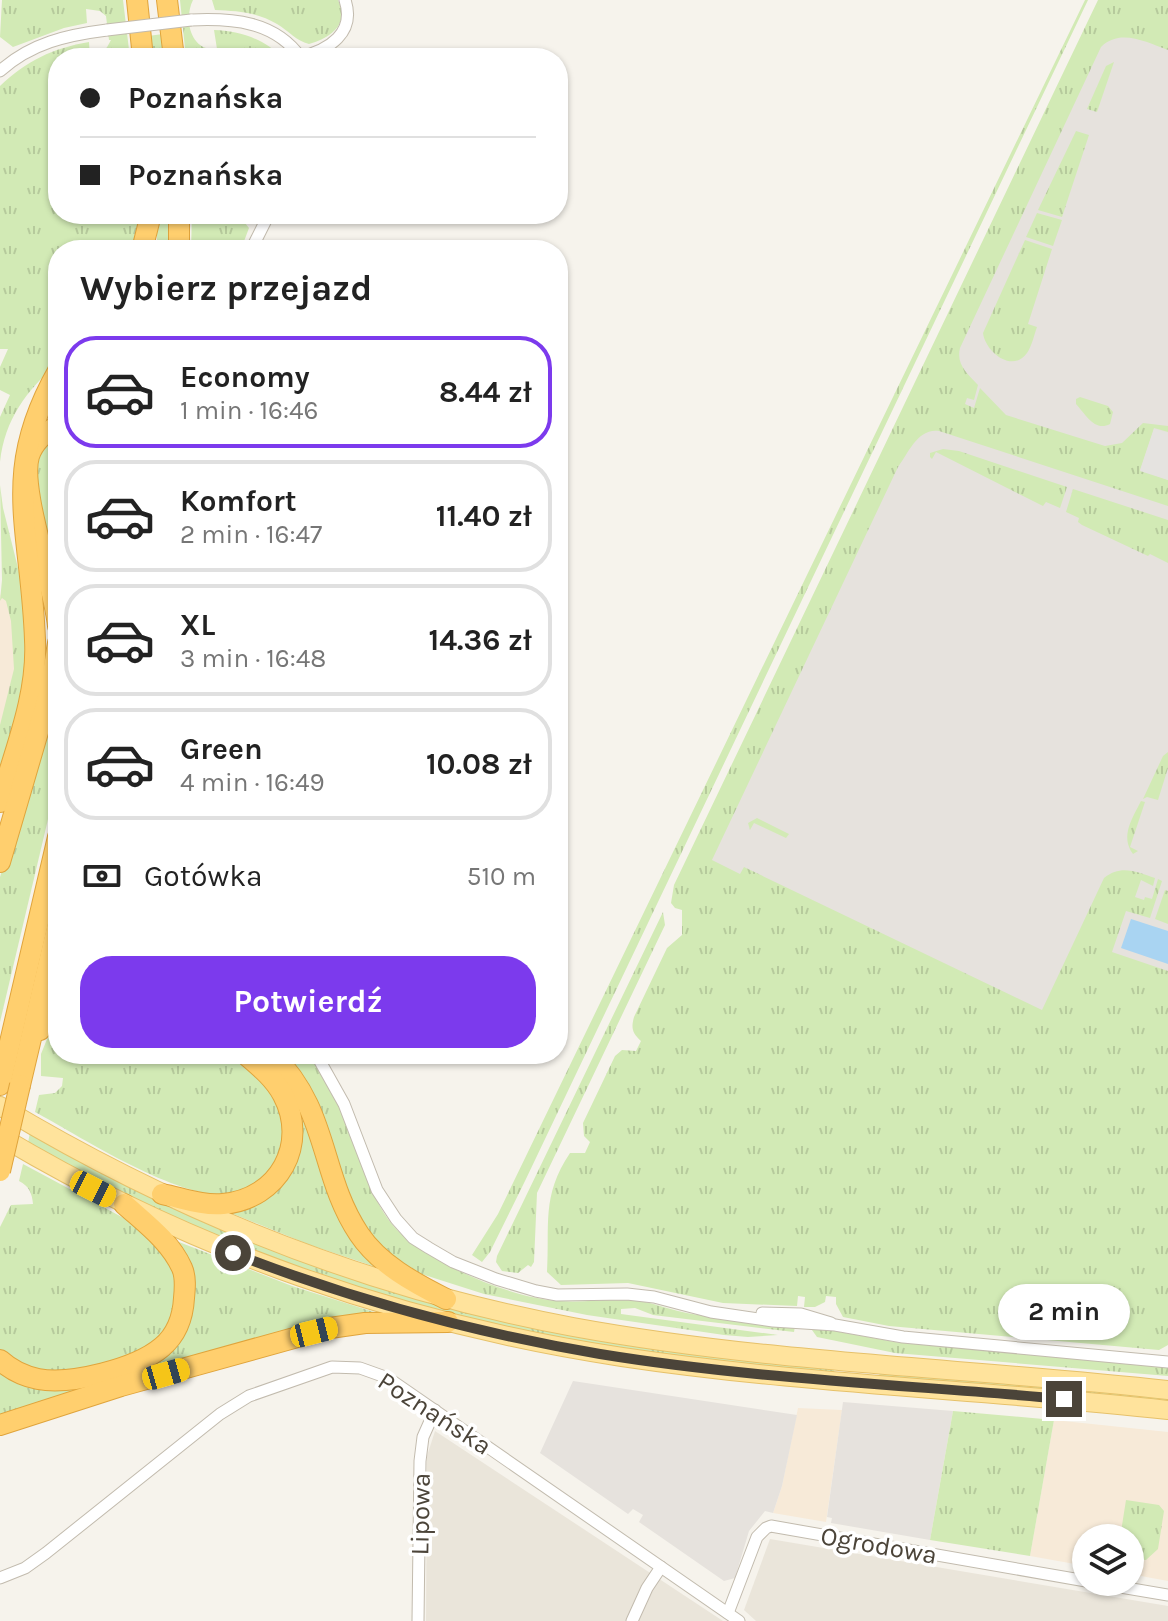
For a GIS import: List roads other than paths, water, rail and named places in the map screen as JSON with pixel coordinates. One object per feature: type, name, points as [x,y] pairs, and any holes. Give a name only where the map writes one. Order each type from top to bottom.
[{"type":"highway","points":[[137,0],[142,48]]},
{"type":"highway","points":[[167,0],[173,48]]},
{"type":"highway","points":[[0,802],[30,696],[36,652],[32,608],[8,507],[6,463],[20,418],[48,381]]},
{"type":"highway","points":[[48,432],[33,446],[27,470],[32,506],[48,568]]},
{"type":"highway","points":[[0,862],[48,698]]},
{"type":"highway","points":[[0,1172],[12,1078],[48,889]]},
{"type":"highway","points":[[12,1078],[48,957]]},
{"type":"highway","points":[[12,1078],[48,1018]]},
{"type":"highway","points":[[162,1194],[209,1204],[228,1203],[260,1192],[282,1172],[291,1152],[292,1119],[276,1083],[256,1064]]},
{"type":"highway","points":[[281,1064],[294,1078],[308,1102],[345,1208],[359,1235],[380,1259],[446,1299]]},
{"type":"highway","points":[[0,1360],[18,1373],[30,1377],[70,1379],[137,1361],[163,1346],[174,1333],[184,1306],[184,1273],[163,1239],[124,1204]]},
{"type":"highway","points":[[0,1425],[121,1386],[330,1328],[365,1323],[448,1322]]},
{"type":"main road","points":[[0,1106],[59,1141],[162,1194],[305,1255],[446,1299],[575,1327],[680,1344],[1168,1390]]},
{"type":"main road","points":[[0,1136],[124,1204],[268,1267],[448,1322],[574,1349],[673,1364],[1168,1410]]},
{"type":"street","points":[[324,48],[343,33],[348,16],[345,0]]},
{"type":"street","points":[[0,71],[30,50],[54,39],[191,20],[250,23],[282,39],[291,48]]},
{"type":"street","points":[[322,1064],[344,1104],[377,1190],[396,1219],[413,1238],[453,1262],[536,1291],[557,1295],[627,1294],[654,1297],[688,1308],[741,1315],[801,1314],[835,1325],[903,1337],[1168,1362]]},
{"type":"street","name":"Poznańska","points":[[0,1578],[25,1568],[46,1553],[220,1414],[268,1388],[332,1367],[360,1368],[388,1378],[739,1621]]},
{"type":"street","name":"Lipowa","points":[[418,1621],[420,1461],[423,1437],[435,1410]]},
{"type":"street","name":"Ogrodowa","points":[[728,1613],[757,1537],[771,1526],[1072,1579]]},
{"type":"street","points":[[632,1621],[661,1567]]},
{"type":"street","name":"Ogrodowa","points":[[1144,1591],[1168,1595]]},
{"type":"water","points":[[1131,919],[1168,931],[1168,964],[1121,948]]}]
